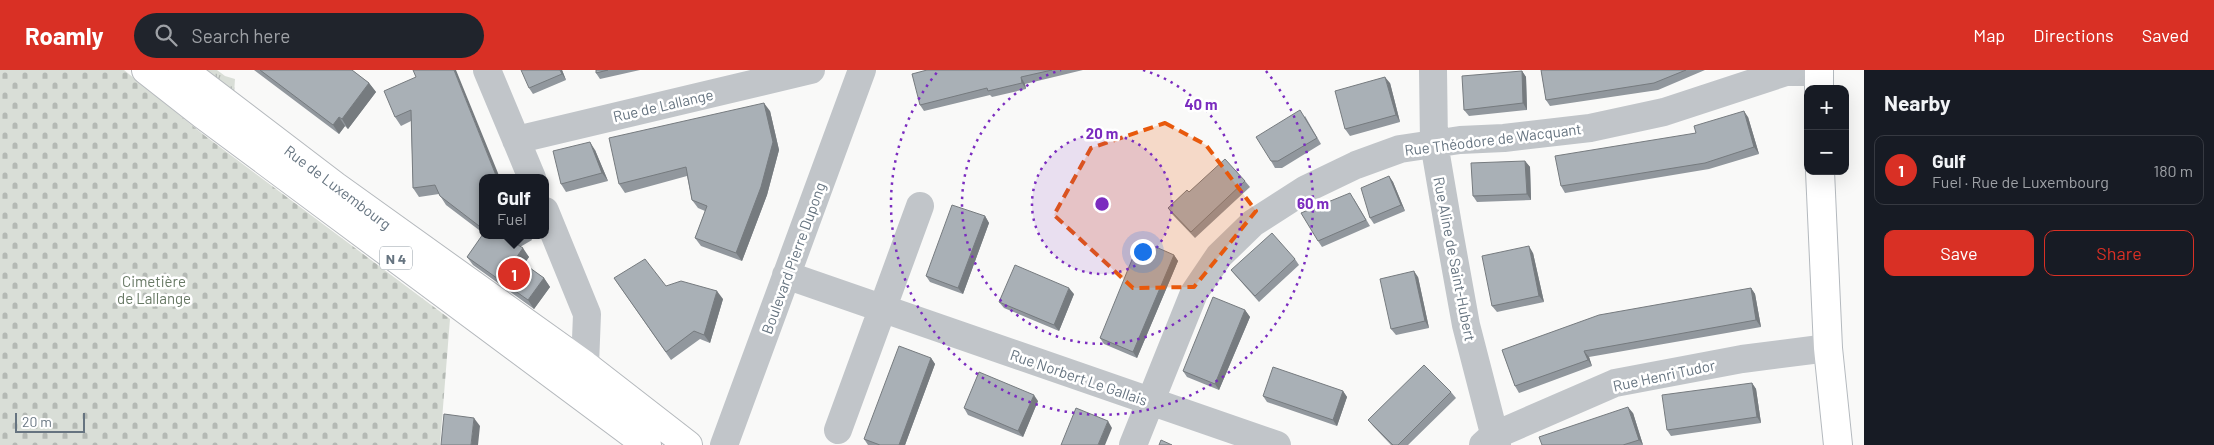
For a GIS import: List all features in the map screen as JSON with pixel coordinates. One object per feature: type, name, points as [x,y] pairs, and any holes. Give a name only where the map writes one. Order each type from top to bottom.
[{"type":"main road","name":"Rue de Luxembourg","points":[[146,70],[202,114],[538,364],[653,434],[688,445]]},
{"type":"main road","name":"Rue de Luxembourg","points":[[183,70],[335,186],[584,365],[653,434]]},
{"type":"main road","points":[[1820,175],[1820,214],[1828,348],[1838,445]]},
{"type":"main road","points":[[538,364],[584,365]]},
{"type":"street","points":[[487,70],[530,174]]},
{"type":"street","name":"Rue de Lallange","points":[[516,140],[811,70]]},
{"type":"street","name":"Boulevard Pierre Dupong","points":[[724,445],[862,70]]},
{"type":"street","name":"Rue Aline de Saint-Hubert","points":[[1433,70],[1434,144],[1466,324],[1491,442]]},
{"type":"street","name":"Rue Théodore de Wacquant","points":[[1133,445],[1194,293],[1219,256],[1253,223],[1306,190],[1356,165],[1400,150],[1434,144],[1590,128],[1664,112],[1786,72],[1819,77]]},
{"type":"street","points":[[838,430],[920,206]]},
{"type":"street","points":[[549,221],[587,314],[584,365]]},
{"type":"street","name":"Rue Norbert Le Gallais","points":[[786,275],[1277,445]]},
{"type":"street","name":"Rue Henri Tudor","points":[[1491,442],[1615,383],[1742,359],[1828,348]]},
{"type":"highlighted area","points":[[1165,123],[1206,145],[1256,211],[1194,287],[1133,288],[1054,215],[1091,148]]},
{"type":"green space","name":"Cimetière de Lallange","points":[[0,70],[124,70],[204,135],[450,319],[440,445],[0,445]]},
{"type":"green space","points":[[183,70],[217,70],[225,76],[235,79],[233,108]]},
{"type":"building","points":[[260,70],[352,70],[369,83],[342,119],[339,117],[333,125]]},
{"type":"building","points":[[413,70],[454,70],[495,174],[479,174],[479,226],[440,196],[435,185],[413,188],[411,110],[395,117],[384,91],[416,77]]},
{"type":"building","points":[[521,70],[560,70],[562,74],[529,88]]},
{"type":"building","points":[[596,70],[608,70],[596,73]]},
{"type":"building","points":[[927,70],[1052,70],[1021,77],[1022,83],[988,91],[987,88],[920,105],[912,74]]},
{"type":"building","points":[[1541,70],[1686,70],[1654,83],[1546,100]]},
{"type":"building","points":[[1522,71],[1523,103],[1464,110],[1462,76]]},
{"type":"building","points":[[1385,77],[1396,115],[1345,129],[1335,91]]},
{"type":"building","points":[[764,103],[773,142],[761,187],[736,253],[695,238],[707,206],[692,200],[686,167],[619,184],[609,138]]},
{"type":"building","points":[[1300,110],[1317,138],[1278,161],[1271,161],[1256,137]]},
{"type":"building","points":[[1744,111],[1754,147],[1705,163],[1561,186],[1555,156],[1696,133],[1694,126]]},
{"type":"building","points":[[590,142],[602,173],[561,184],[553,151]]},
{"type":"building","points":[[1225,159],[1245,181],[1191,232],[1168,208],[1187,190],[1189,192]]},
{"type":"building","points":[[1525,161],[1527,194],[1473,196],[1471,163]]},
{"type":"building","points":[[1389,176],[1401,205],[1370,218],[1361,188]]},
{"type":"building","points":[[1350,193],[1366,220],[1318,241],[1301,213]]},
{"type":"building","points":[[952,205],[985,216],[958,288],[926,276]]},
{"type":"building","points":[[1272,233],[1295,259],[1255,296],[1231,270]]},
{"type":"building","points":[[480,239],[512,239],[510,240],[523,248],[516,258],[544,278],[528,300],[467,257]]},
{"type":"building","points":[[1140,240],[1174,255],[1133,352],[1100,338]]},
{"type":"building","points":[[1529,246],[1539,296],[1492,306],[1482,256]]},
{"type":"building","points":[[645,259],[666,286],[681,281],[717,291],[704,335],[694,331],[666,352],[614,278]]},
{"type":"building","points":[[1015,265],[1069,288],[1054,325],[999,302]]},
{"type":"building","points":[[1414,271],[1425,321],[1391,329],[1380,279]]},
{"type":"building","points":[[1751,288],[1756,320],[1584,351],[1588,360],[1515,386],[1502,350],[1599,315]]},
{"type":"building","points":[[1213,297],[1245,310],[1215,384],[1183,371]]},
{"type":"building","points":[[899,346],[931,358],[899,445],[880,445],[864,439]]},
{"type":"building","points":[[1424,365],[1451,392],[1398,445],[1393,445],[1368,420]]},
{"type":"building","points":[[1273,367],[1343,391],[1333,420],[1263,396]]},
{"type":"building","points":[[979,372],[1034,395],[1018,431],[964,408]]},
{"type":"building","points":[[1752,383],[1757,417],[1667,430],[1662,395]]},
{"type":"building","points":[[1628,407],[1639,440],[1623,445],[1542,445],[1539,437]]},
{"type":"building","points":[[1076,408],[1108,421],[1098,445],[1061,445]]},
{"type":"building","points":[[444,414],[474,418],[471,445],[441,445]]},
{"type":"building","points":[[1161,440],[1172,445],[1159,445]]},
{"type":"place","name":"Gulf","points":[[514,274]]}]
